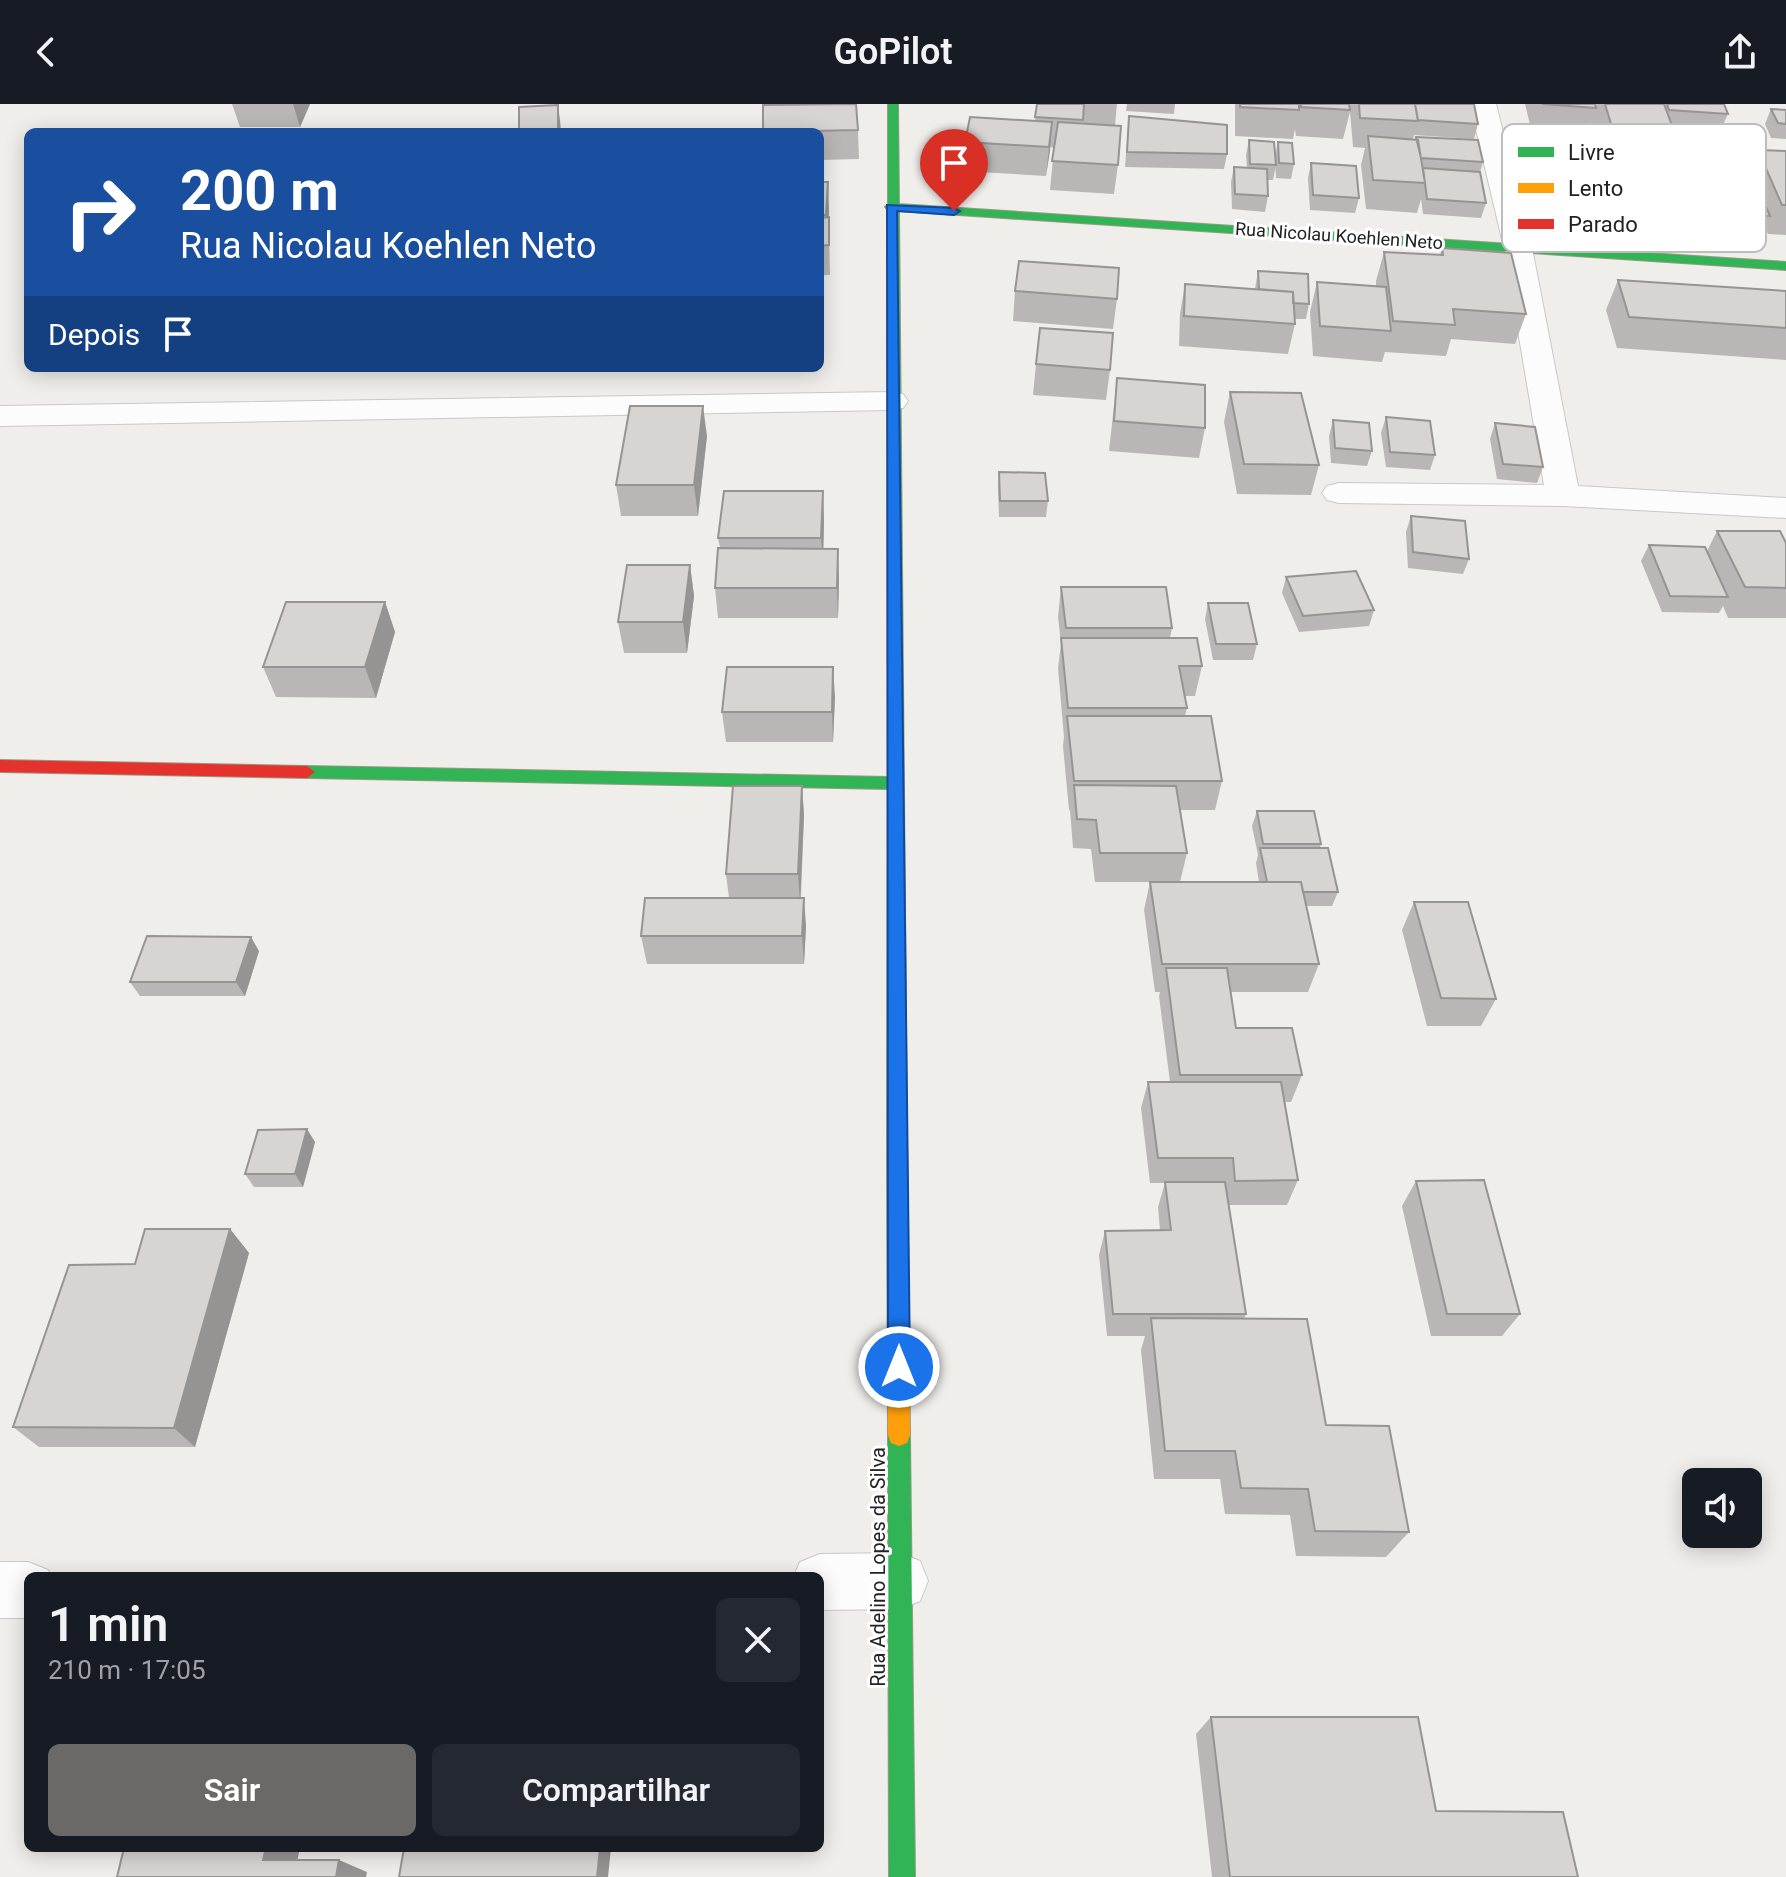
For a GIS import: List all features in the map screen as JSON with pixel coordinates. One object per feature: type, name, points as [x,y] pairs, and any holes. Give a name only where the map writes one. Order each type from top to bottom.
[{"type":"main road","name":"Rua Adelino Lopes da Silva","points":[[893,104],[891,207],[902,1877]]},
{"type":"main road","name":"Rua Nicolau Koehlen Neto","points":[[891,207],[1502,247]]},
{"type":"main road","name":"Rua Nicolau Koehlen Neto","points":[[1578,252],[1786,266]]},
{"type":"main road","points":[[0,766],[896,783]]},
{"type":"street","points":[[1483,104],[1502,182]]},
{"type":"street","points":[[1519,252],[1563,496]]},
{"type":"street","points":[[0,416],[892,401]]},
{"type":"street","points":[[1339,493],[1563,496],[1786,508]]},
{"type":"street","points":[[824,1582],[900,1581]]},
{"type":"street","points":[[0,1590],[24,1590]]},
{"type":"building","points":[[856,104],[858,130],[763,128],[763,105]]},
{"type":"building","points":[[1037,104],[1084,104],[1083,120],[1035,117]]},
{"type":"building","points":[[1240,104],[1299,104],[1299,110],[1240,107]]},
{"type":"building","points":[[1301,104],[1349,104],[1350,110],[1301,107]]},
{"type":"building","points":[[1359,104],[1415,104],[1418,121],[1360,118]]},
{"type":"building","points":[[1415,104],[1474,104],[1478,124],[1418,120]]},
{"type":"building","points":[[1542,104],[1595,104],[1596,108]]},
{"type":"building","points":[[1605,104],[1664,104],[1671,124],[1611,124]]},
{"type":"building","points":[[1667,104],[1724,104],[1728,114],[1669,110]]},
{"type":"building","points":[[558,105],[558,128],[519,128],[519,107]]},
{"type":"building","points":[[1771,109],[1786,110],[1786,124],[1778,123]]},
{"type":"building","points":[[1129,116],[1227,125],[1227,154],[1127,152]]},
{"type":"building","points":[[970,117],[1052,122],[1049,147],[965,142]]},
{"type":"building","points":[[1058,122],[1121,126],[1118,165],[1052,161]]},
{"type":"building","points":[[1368,136],[1418,140],[1425,183],[1373,180]]},
{"type":"building","points":[[1416,137],[1478,140],[1483,162],[1421,158]]},
{"type":"building","points":[[1249,140],[1274,142],[1276,165],[1250,164]]},
{"type":"building","points":[[1278,142],[1292,143],[1294,164],[1279,163]]},
{"type":"building","points":[[1766,150],[1786,151],[1786,205],[1782,205],[1766,168]]},
{"type":"building","points":[[1311,163],[1356,166],[1359,198],[1313,195]]},
{"type":"building","points":[[1234,167],[1267,169],[1268,196],[1235,194]]},
{"type":"building","points":[[1423,168],[1480,172],[1486,203],[1427,199]]},
{"type":"building","points":[[824,182],[828,182],[826,215]]},
{"type":"building","points":[[829,217],[829,245],[824,246],[824,218]]},
{"type":"building","points":[[1442,248],[1511,253],[1526,314],[1453,309],[1455,325],[1393,321],[1384,252],[1443,255]]},
{"type":"building","points":[[1019,261],[1119,268],[1117,299],[1015,291]]},
{"type":"building","points":[[1258,271],[1308,274],[1309,304],[1293,303],[1293,292],[1259,289]]},
{"type":"building","points":[[1618,280],[1786,291],[1786,328],[1629,317]]},
{"type":"building","points":[[1317,282],[1386,287],[1391,331],[1320,326]]},
{"type":"building","points":[[1185,284],[1293,292],[1295,324],[1184,316]]},
{"type":"building","points":[[1040,328],[1113,333],[1110,370],[1036,364]]},
{"type":"building","points":[[1117,378],[1205,385],[1205,428],[1114,421]]},
{"type":"building","points":[[1230,392],[1301,393],[1319,465],[1244,464]]},
{"type":"building","points":[[630,406],[703,406],[694,485],[616,485]]},
{"type":"building","points":[[1386,417],[1430,421],[1435,455],[1390,452]]},
{"type":"building","points":[[1333,420],[1369,423],[1372,451],[1335,448]]},
{"type":"building","points":[[1495,423],[1535,427],[1543,467],[1503,464]]},
{"type":"building","points":[[999,472],[1045,473],[1048,501],[1000,501]]},
{"type":"building","points":[[724,491],[823,491],[821,538],[718,538]]},
{"type":"building","points":[[1411,516],[1465,521],[1469,559],[1413,552]]},
{"type":"building","points":[[1717,531],[1780,531],[1786,543],[1786,588],[1745,587]]},
{"type":"building","points":[[1649,545],[1705,547],[1728,597],[1670,596]]},
{"type":"building","points":[[718,548],[838,549],[837,588],[715,588]]},
{"type":"building","points":[[627,565],[690,565],[683,622],[618,622]]},
{"type":"building","points":[[1356,571],[1374,610],[1303,616],[1286,577]]},
{"type":"building","points":[[1061,587],[1166,587],[1172,628],[1066,628]]},
{"type":"building","points":[[286,602],[385,602],[365,667],[263,667]]},
{"type":"building","points":[[1208,603],[1248,603],[1257,644],[1216,644]]},
{"type":"building","points":[[1061,638],[1197,638],[1202,666],[1179,666],[1187,708],[1068,708]]},
{"type":"building","points":[[727,667],[833,667],[832,712],[722,712]]},
{"type":"building","points":[[1067,716],[1211,716],[1222,781],[1074,781]]},
{"type":"building","points":[[1074,785],[1176,786],[1187,853],[1100,853],[1096,820],[1077,819]]},
{"type":"building","points":[[733,786],[802,786],[798,874],[726,874]]},
{"type":"building","points":[[1257,811],[1314,811],[1321,844],[1263,844]]},
{"type":"building","points":[[1260,848],[1328,848],[1338,892],[1303,892],[1301,882],[1267,882]]},
{"type":"building","points":[[1150,882],[1301,882],[1319,964],[1162,964]]},
{"type":"building","points":[[645,898],[804,898],[802,936],[641,936]]},
{"type":"building","points":[[1414,902],[1468,902],[1496,999],[1441,998]]},
{"type":"building","points":[[147,936],[251,937],[236,982],[130,982]]},
{"type":"building","points":[[1166,968],[1227,968],[1236,1028],[1292,1028],[1302,1075],[1180,1075]]},
{"type":"building","points":[[1148,1082],[1281,1082],[1298,1180],[1235,1181],[1233,1158],[1158,1158]]},
{"type":"building","points":[[307,1129],[295,1174],[245,1174],[258,1130]]},
{"type":"building","points":[[1484,1180],[1520,1314],[1447,1314],[1416,1181]]},
{"type":"building","points":[[1165,1182],[1225,1182],[1246,1314],[1113,1314],[1105,1231],[1171,1230]]},
{"type":"building","points":[[145,1229],[230,1229],[174,1428],[13,1427],[69,1265],[135,1264]]},
{"type":"building","points":[[1151,1318],[1307,1319],[1326,1425],[1389,1426],[1409,1532],[1315,1531],[1308,1489],[1241,1488],[1235,1451],[1165,1451]]},
{"type":"building","points":[[1211,1717],[1418,1717],[1436,1811],[1563,1812],[1578,1877],[1230,1877]]},
{"type":"building","points":[[123,1852],[265,1852],[263,1860],[339,1860],[336,1877],[117,1877]]},
{"type":"building","points":[[403,1852],[600,1852],[597,1877],[399,1877]]},
{"type":"traffic: fast","points":[[893,104],[897,1147]]},
{"type":"traffic: fast","points":[[891,207],[1502,247]]},
{"type":"traffic: fast","points":[[1574,252],[1786,266]]},
{"type":"traffic: fast","points":[[307,772],[896,783]]},
{"type":"traffic: fast","points":[[899,1435],[902,1877]]},
{"type":"traffic: slow","points":[[897,1147],[899,1435]]},
{"type":"traffic: jam","points":[[0,766],[307,772]]},
{"type":"route","points":[[899,1367],[891,207],[954,211]]}]
